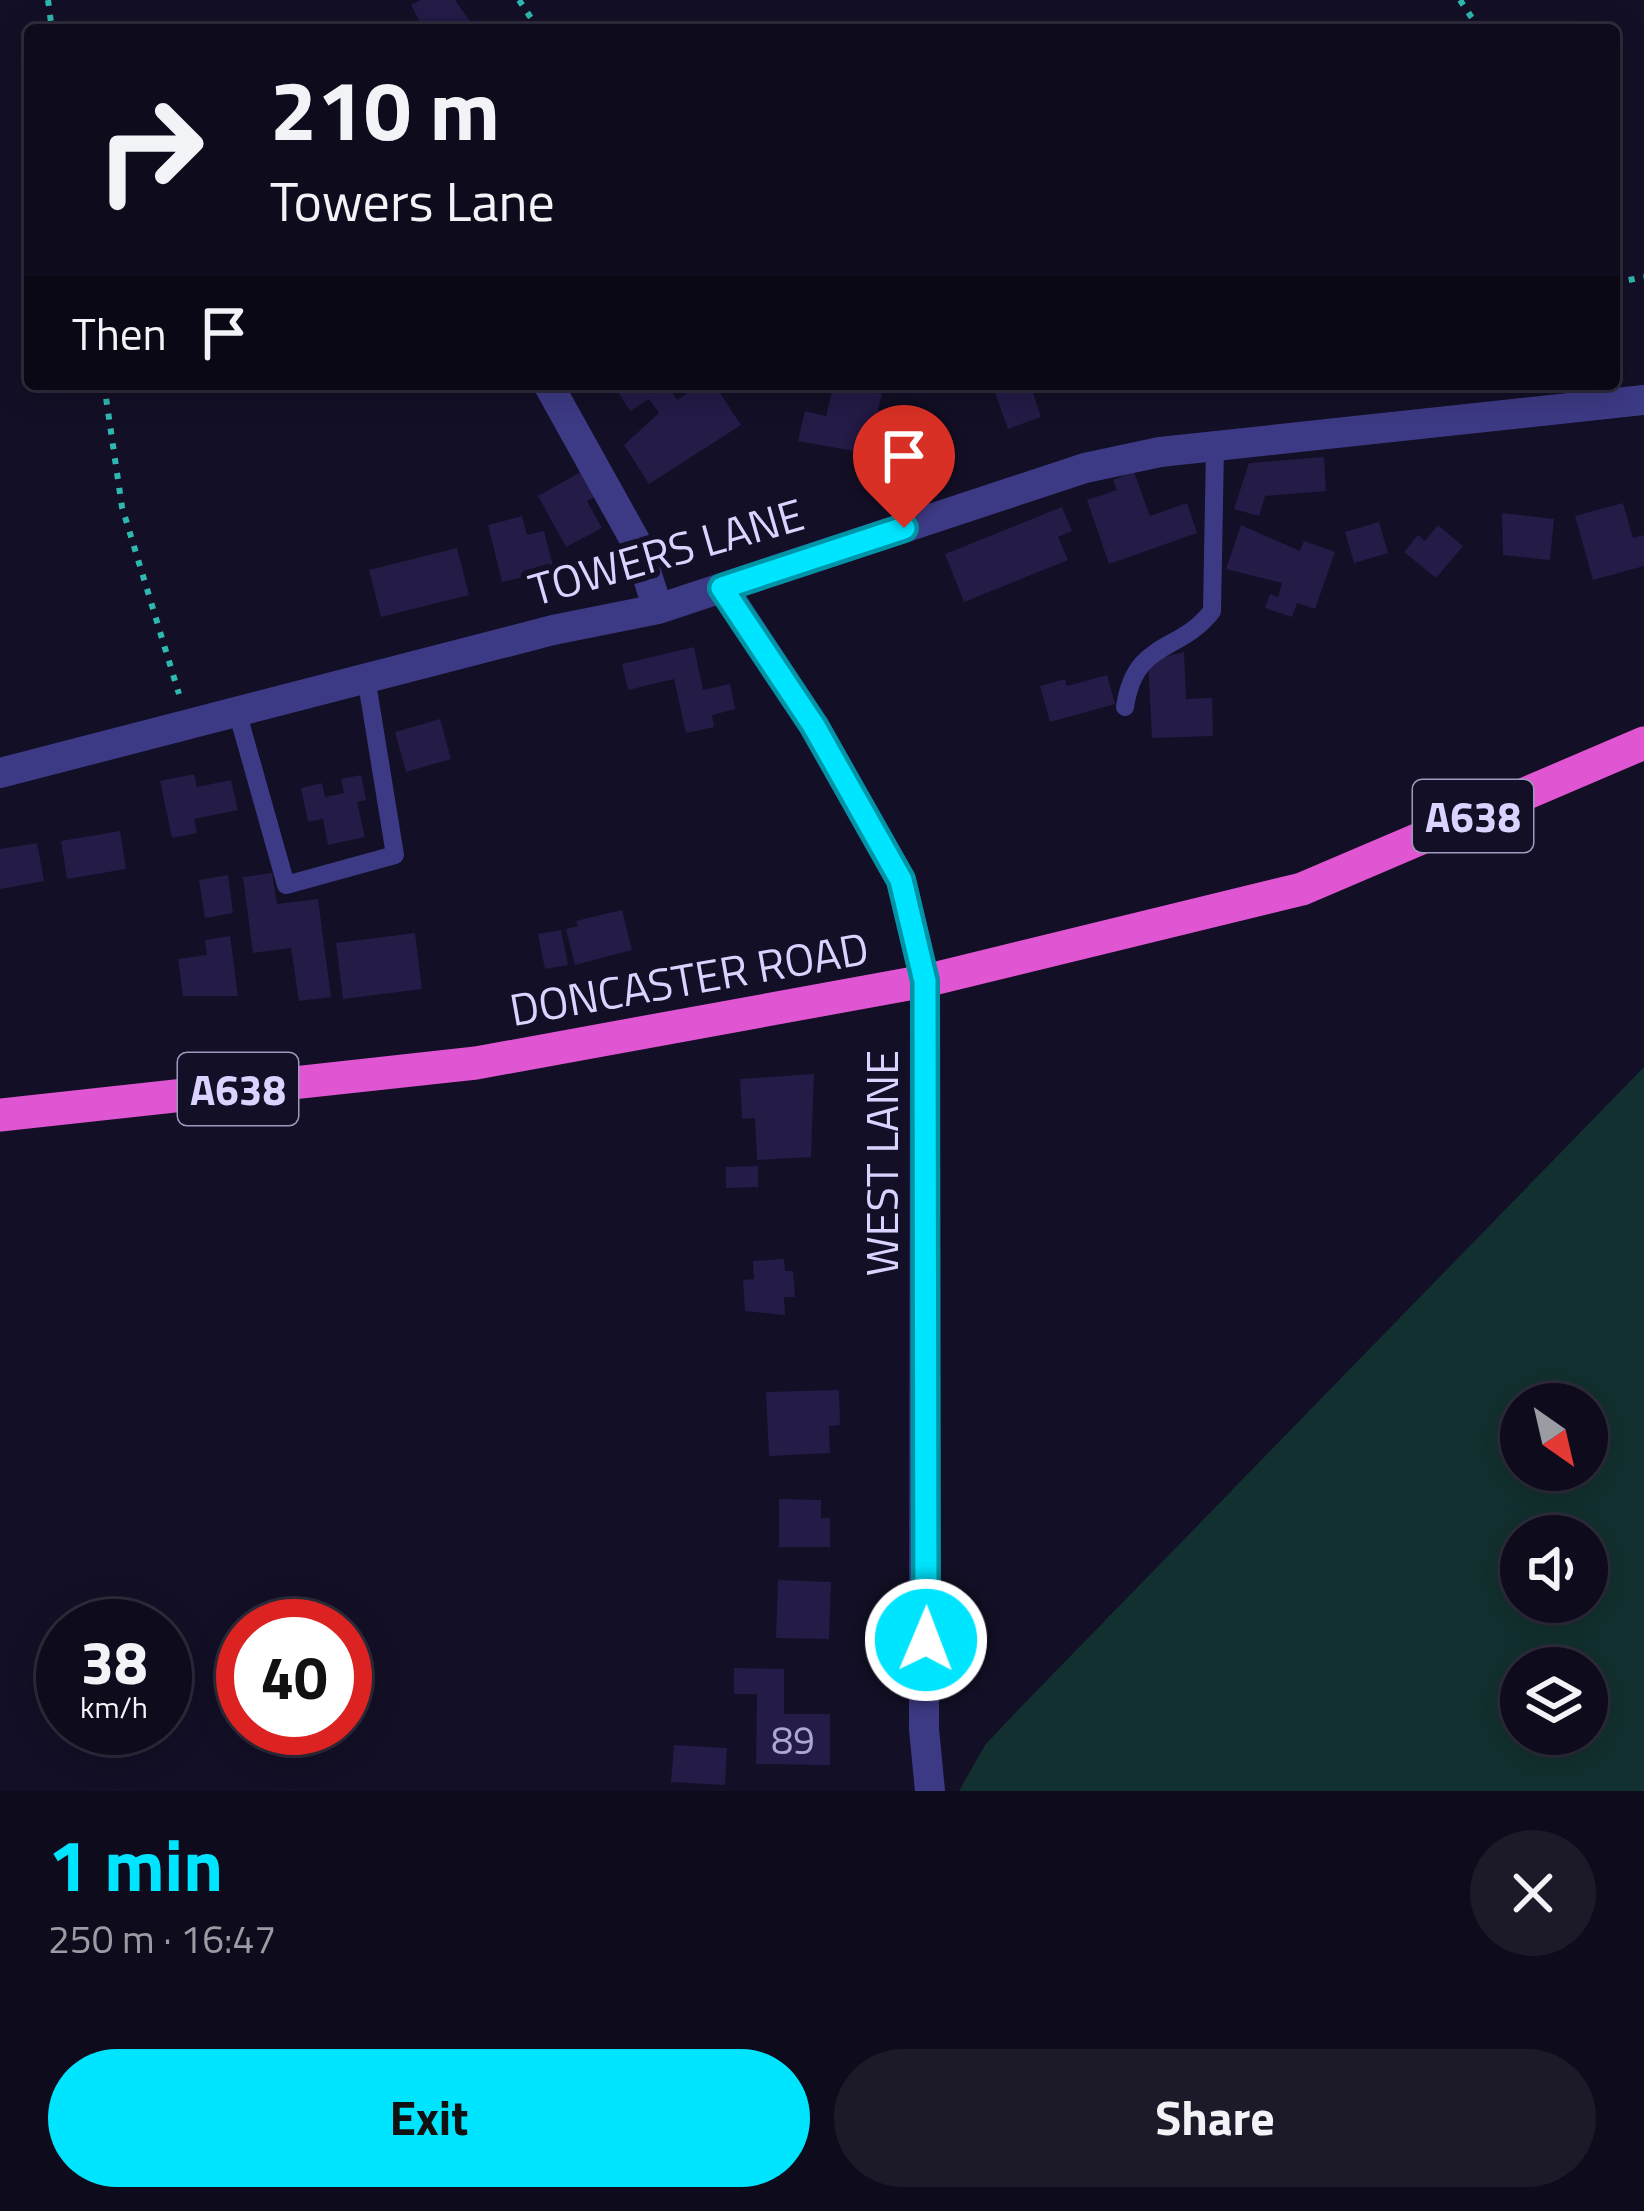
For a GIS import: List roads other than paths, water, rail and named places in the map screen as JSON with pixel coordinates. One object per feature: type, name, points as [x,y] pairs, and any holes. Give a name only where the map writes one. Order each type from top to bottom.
[{"type":"highway","name":"DONCASTER ROAD","points":[[0,1115],[476,1063],[925,981],[1302,889],[1644,743]]},
{"type":"street","points":[[551,390],[637,544],[658,609]]},
{"type":"street","name":"TOWERS LANE","points":[[0,772],[366,677],[658,609],[1085,468],[1215,447],[1644,400]]},
{"type":"street","name":"WEST LANE","points":[[722,588],[814,726],[901,880],[925,981],[925,1729],[929,1791]]},
{"type":"lane","points":[[1125,707],[1133,674],[1149,652],[1201,625],[1212,611],[1215,447]]},
{"type":"lane","points":[[236,711],[286,885],[395,855],[366,677]]}]
